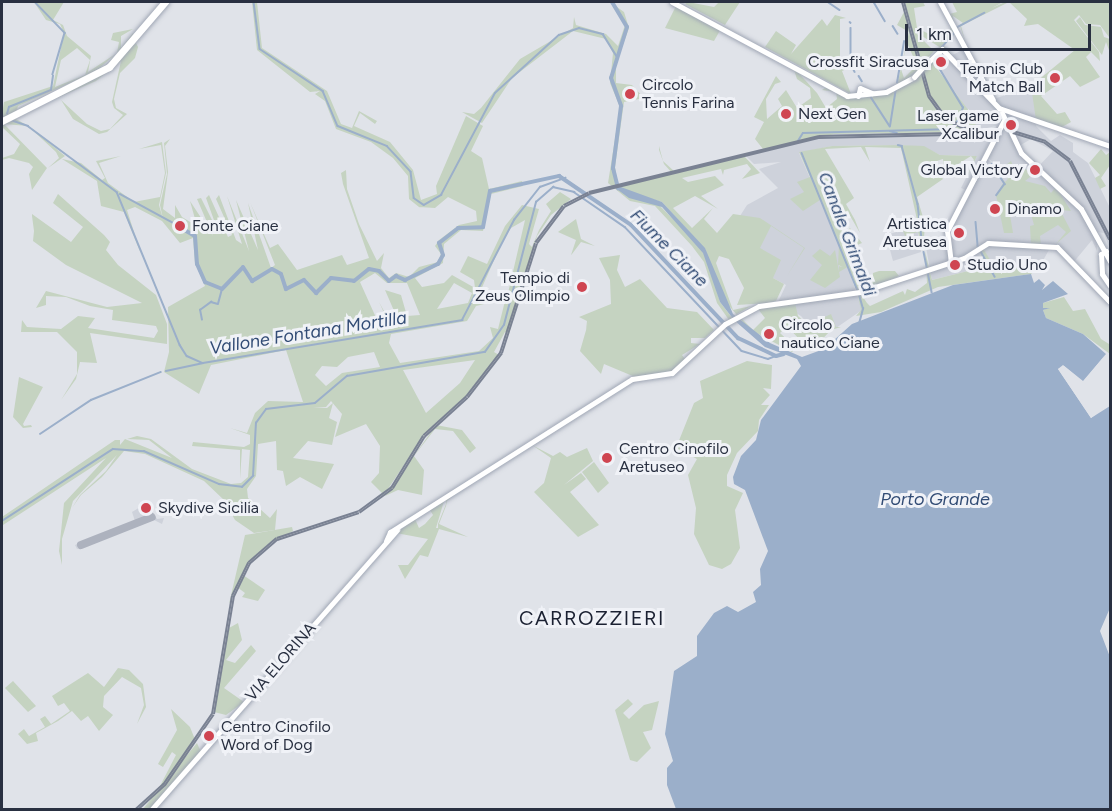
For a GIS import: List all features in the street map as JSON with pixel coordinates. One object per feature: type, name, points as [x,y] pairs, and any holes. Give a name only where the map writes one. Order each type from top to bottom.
[{"type":"highway","points":[[2,119],[106,66],[164,2]]},
{"type":"main road","points":[[675,2],[844,95],[867,94],[894,88],[914,77],[940,48],[998,112],[1012,113],[1110,145]]},
{"type":"main road","points":[[942,4],[1024,157],[1079,207],[1099,235],[1110,261]]},
{"type":"main road","points":[[982,81],[998,112]]},
{"type":"main road","points":[[979,90],[998,112]]},
{"type":"main road","points":[[998,112],[945,235],[952,261],[988,243],[1057,247],[1110,302]]},
{"type":"main road","points":[[1105,250],[1101,254],[1102,273],[1110,286]]},
{"type":"main road","name":"VIA ELORINA","points":[[151,810],[392,535],[588,410],[599,400],[634,378],[670,374],[728,322],[759,306],[858,292],[952,261]]},
{"type":"shaded area","points":[[964,49],[994,99],[1031,86],[1039,114],[1036,126],[1051,141],[1060,135],[1073,143],[1073,152],[1088,163],[1110,208],[1110,250],[1104,233],[1097,232],[1097,251],[1092,240],[1073,263],[1060,248],[1050,248],[1040,266],[995,270],[983,248],[988,266],[932,280],[925,242],[948,237],[987,159],[993,163],[988,157],[998,141],[996,126],[978,130],[994,133],[966,190],[961,188],[977,156],[940,155],[924,147],[898,145],[832,146],[799,153],[839,244],[839,271],[848,267],[862,310],[836,328],[813,330],[801,316],[778,302],[786,285],[773,278],[740,216],[747,205],[778,188],[759,169],[781,162],[754,164],[745,155],[835,134],[976,130],[973,117],[934,63],[944,53],[949,57]],"holes":[[[1031,139],[1053,151],[1037,168],[1019,146]]]},
{"type":"shaded area","points":[[917,226],[921,252],[893,261],[886,235]]},
{"type":"shaded area","points":[[147,503],[157,519],[164,518],[162,524],[154,520],[77,549],[75,545],[135,521],[132,512]]},
{"type":"green space","points":[[34,2],[64,2],[53,20],[63,25],[67,36],[91,56],[88,72],[116,54],[95,72],[18,106],[16,113],[101,75],[136,43],[138,47],[135,58],[120,73],[114,99],[116,108],[127,114],[107,132],[99,134],[73,119],[61,100],[87,124],[101,131],[110,129],[123,115],[114,108],[112,102],[121,61],[96,81],[18,115],[16,119],[30,127],[65,156],[48,168],[59,158],[56,152],[28,126],[4,124],[47,168],[32,190],[29,174],[33,167],[29,163],[9,158],[2,160],[14,154],[20,144],[2,127],[4,102],[53,86],[64,33],[60,24],[46,20]],"holes":[[[77,48],[90,60],[85,75],[55,87],[61,60]]]},
{"type":"green space","points":[[252,2],[257,2],[262,48],[327,91],[341,124],[352,128],[359,111],[377,121],[375,124],[360,113],[354,126],[390,142],[413,170],[421,200],[437,194],[436,186],[466,116],[483,126],[471,151],[482,158],[489,189],[522,181],[523,186],[491,194],[483,231],[461,230],[444,244],[443,263],[415,278],[422,287],[444,283],[452,275],[475,288],[474,280],[460,272],[468,256],[487,264],[505,226],[522,205],[539,209],[529,244],[532,247],[539,230],[551,211],[546,204],[560,192],[571,199],[551,215],[537,236],[509,334],[505,332],[494,352],[499,355],[469,394],[424,435],[384,495],[371,482],[379,473],[380,446],[366,424],[335,437],[342,414],[333,403],[329,418],[337,422],[332,445],[308,441],[293,458],[334,464],[322,489],[300,477],[286,486],[283,471],[277,470],[276,441],[258,444],[256,476],[247,489],[248,498],[270,518],[277,509],[275,530],[254,533],[235,520],[224,500],[204,481],[145,454],[124,451],[102,477],[81,495],[72,508],[80,495],[106,471],[117,455],[73,501],[62,539],[62,565],[59,551],[64,503],[106,458],[3,525],[2,517],[115,440],[120,440],[120,445],[125,439],[172,458],[149,440],[127,439],[137,436],[151,439],[192,469],[231,484],[241,483],[248,477],[250,450],[242,449],[240,479],[240,450],[192,446],[193,442],[244,447],[250,444],[250,435],[230,428],[247,433],[255,413],[268,401],[303,402],[286,350],[211,365],[199,394],[164,372],[169,352],[168,307],[205,286],[195,263],[193,238],[180,243],[162,221],[135,207],[127,210],[141,254],[124,212],[101,206],[97,181],[62,159],[81,163],[102,180],[105,178],[96,161],[121,156],[99,163],[108,183],[134,202],[160,197],[165,173],[161,145],[139,149],[162,142],[166,173],[159,205],[163,219],[160,205],[167,174],[164,143],[170,139],[165,146],[168,172],[163,209],[175,218],[175,205],[182,217],[197,226],[190,201],[213,236],[197,199],[201,198],[219,234],[206,198],[209,195],[228,237],[232,235],[216,199],[219,195],[236,240],[242,244],[227,196],[249,251],[236,200],[258,250],[248,203],[271,268],[275,265],[250,202],[270,248],[278,244],[297,270],[342,255],[347,265],[369,258],[343,184],[341,173],[346,170],[347,189],[359,224],[377,261],[384,253],[381,268],[389,278],[396,273],[409,277],[419,267],[438,262],[441,254],[435,246],[439,240],[459,225],[477,221],[476,211],[448,197],[435,208],[419,207],[409,199],[408,176],[393,158],[371,142],[336,129],[325,101],[315,94],[320,91],[310,92],[257,50]],"holes":[[[525,220],[508,293],[476,301],[503,240],[511,228]],[[375,273],[387,283],[407,283],[420,315],[407,316],[401,295],[385,290],[398,320],[390,322],[379,302],[386,317],[378,322],[360,282]],[[454,283],[472,293],[468,303],[437,309]],[[505,301],[498,329],[490,327],[493,338],[479,351],[400,363],[389,343],[391,334],[467,321],[476,306]],[[374,352],[380,367],[342,373],[326,386],[315,375],[322,366],[337,367],[348,357]],[[475,360],[460,383],[426,413],[403,370]],[[331,401],[333,403],[327,408],[313,407],[326,407]]]},
{"type":"green space","points":[[610,2],[624,12],[629,28],[616,64],[616,83],[632,85],[644,98],[624,102],[615,167],[618,186],[672,173],[664,164],[659,150],[659,146],[663,161],[675,172],[744,156],[760,173],[742,179],[751,169],[747,164],[724,170],[723,175],[721,169],[682,178],[688,182],[715,176],[724,185],[701,196],[718,209],[695,196],[673,208],[692,228],[713,208],[704,219],[717,233],[733,214],[760,218],[805,248],[787,276],[804,248],[771,226],[760,248],[781,260],[773,278],[784,284],[776,301],[768,303],[737,305],[744,288],[729,259],[719,256],[716,263],[733,310],[751,306],[737,314],[753,330],[765,318],[758,309],[795,303],[798,316],[813,330],[817,326],[814,322],[831,314],[836,327],[841,327],[831,330],[811,351],[797,347],[802,342],[782,321],[785,328],[780,333],[796,348],[792,352],[749,329],[724,300],[705,249],[662,202],[614,188],[608,183],[620,107],[610,83],[613,53],[606,39],[573,31],[512,78],[482,123],[462,112],[474,114],[520,59],[573,28],[574,17],[576,25],[606,34],[618,46],[625,25]]},
{"type":"green space","points":[[688,2],[714,7],[719,2],[740,2],[725,25],[685,4]]},
{"type":"green space","points":[[902,2],[930,100],[945,119],[967,132],[835,134],[745,155],[763,149],[755,139],[764,122],[754,117],[776,76],[781,82],[775,84],[766,99],[767,119],[782,106],[778,99],[786,90],[797,108],[811,98],[810,88],[797,79],[793,67],[817,93],[826,108],[837,99],[836,92],[822,90],[828,86],[861,98],[897,86],[909,32],[897,25],[904,12]],"holes":[[[907,43],[917,65],[904,78],[901,69]]]},
{"type":"green space","points":[[905,2],[923,2],[925,6],[914,8],[917,28],[943,41],[951,27],[938,2],[956,32],[944,46],[952,55],[914,31],[934,51],[922,66],[938,51],[944,53],[934,60],[935,66],[973,116],[977,129],[984,131],[955,123],[933,102],[927,86]]},
{"type":"green space","points":[[952,2],[1003,2],[992,8],[1009,2],[961,26],[966,44],[960,26],[956,27],[963,23],[953,16],[954,24],[949,14],[957,12]]},
{"type":"green space","points":[[1009,2],[1109,2],[1109,37],[1100,25],[1086,24],[1079,15],[1074,20],[1099,52],[1100,61],[1091,52],[1086,57],[1100,77],[1080,87],[1070,76],[1041,96],[1057,114],[1065,112],[1071,122],[1062,127],[1036,120],[1031,86],[1075,50],[1038,24],[1024,26],[1027,19]]},
{"type":"green space","points":[[677,4],[722,27],[714,41],[665,28]]},
{"type":"green space","points":[[835,15],[846,18],[840,19],[840,67],[849,68],[842,71],[851,94],[765,47],[776,31],[796,45],[791,54],[822,19],[827,26]]},
{"type":"green space","points":[[1080,17],[1085,25],[1101,27],[1104,37],[1110,39],[1110,53],[1106,42],[1102,55],[1076,21]]},
{"type":"green space","points":[[133,29],[121,36],[121,48],[133,33],[135,37],[117,53],[119,42],[111,40],[113,33]]},
{"type":"green space","points":[[832,146],[924,146],[940,155],[977,156],[966,179],[974,160],[971,156],[944,173],[943,159],[928,164],[933,179],[940,175],[943,179],[917,197],[925,224],[923,251],[918,232],[905,236],[903,231],[918,224],[901,148],[865,147],[870,162],[861,147],[825,149],[854,198],[846,204],[860,233],[849,214],[839,218],[843,234],[850,228],[862,243],[846,250],[859,286],[872,282],[873,273],[879,271],[895,271],[899,276],[861,294],[870,306],[903,291],[905,295],[907,289],[915,292],[927,283],[925,251],[932,280],[988,266],[978,250],[989,244],[983,248],[996,270],[1039,266],[1031,274],[938,287],[881,312],[856,316],[861,310],[857,292],[848,267],[839,272],[839,266],[843,267],[838,265],[839,244],[820,200],[803,211],[790,199],[804,192],[797,182],[810,177],[799,152]]},
{"type":"green space","points":[[1101,149],[1106,155],[1110,152],[1110,165],[1101,178],[1106,186],[1100,189],[1095,178],[1100,175],[1089,163]]},
{"type":"green space","points":[[1011,161],[1016,172],[1026,169],[1030,177],[1025,181],[1045,186],[1051,193],[1056,187],[1071,211],[1060,210],[1071,231],[1056,244],[1066,232],[1058,225],[1040,236],[1041,245],[1031,244],[1030,226],[1034,225],[1030,211],[1010,215],[1013,233],[1004,233],[996,195],[1003,183],[991,164],[1005,182],[1008,179],[1001,169]]},
{"type":"green space","points":[[614,188],[658,204],[694,240],[707,258],[720,302],[733,319],[729,320],[717,303],[704,262],[692,246],[655,206],[630,201]]},
{"type":"green space","points":[[58,194],[110,242],[106,250],[118,265],[156,295],[167,324],[167,344],[90,333],[97,363],[80,362],[76,379],[61,400],[77,374],[77,352],[57,332],[21,332],[22,320],[27,327],[61,329],[78,316],[95,318],[88,328],[154,338],[158,331],[156,326],[112,320],[113,310],[90,306],[66,297],[46,296],[46,305],[36,308],[46,291],[107,307],[142,303],[66,265],[33,241],[32,214],[71,242],[83,227],[53,203]]},
{"type":"green space","points":[[576,219],[581,239],[595,246],[581,242],[571,255],[576,240],[558,232]]},
{"type":"green space","points":[[820,249],[830,256],[835,250],[840,277],[825,288],[810,280],[822,265],[812,256]]},
{"type":"green space","points":[[620,255],[617,270],[625,287],[640,279],[667,308],[697,312],[714,330],[705,338],[691,338],[691,343],[700,344],[682,355],[685,359],[673,371],[635,377],[604,364],[601,374],[580,351],[591,313],[586,330],[587,321],[579,317],[611,304],[610,280],[599,258]]},
{"type":"green space","points":[[1064,297],[1073,311],[1085,309],[1101,339],[1109,344],[1110,354],[1083,334],[1046,318],[1043,310],[1049,308],[1043,308],[1043,303]]},
{"type":"green space","points":[[747,361],[772,365],[771,389],[763,388],[770,395],[761,405],[769,405],[759,420],[758,431],[737,453],[727,475],[727,486],[743,493],[735,510],[740,548],[731,564],[722,569],[709,565],[694,534],[696,508],[688,475],[697,459],[676,448],[694,403],[703,398],[700,381]]},
{"type":"green space","points":[[19,377],[43,387],[23,424],[32,427],[23,428],[13,417]]},
{"type":"green space","points":[[436,425],[462,430],[476,448],[470,453],[453,431],[435,429],[414,456],[424,470],[422,495],[398,490],[385,496]]},
{"type":"green space","points":[[532,445],[553,456],[560,452],[567,457],[587,448],[593,461],[564,485],[581,473],[586,479],[570,492],[599,525],[578,537],[534,492],[544,483],[551,458]]},
{"type":"green space","points":[[594,462],[609,483],[598,493],[582,472]]},
{"type":"green space","points":[[457,492],[447,501],[446,506],[439,524],[468,537],[439,529],[428,557],[420,555],[405,579],[398,565],[408,565],[428,539],[396,533],[415,519],[419,528],[425,524],[433,515],[430,510],[425,513],[444,501],[436,528],[438,528],[438,524],[446,504],[446,500]]},
{"type":"green space","points":[[292,527],[293,531],[267,545],[248,564],[229,604],[245,535]]},
{"type":"green space","points":[[243,575],[265,590],[258,601],[242,597],[245,593],[237,587]]},
{"type":"green space","points":[[238,623],[242,640],[226,660],[235,663],[251,645],[256,651],[224,688],[244,702],[226,715],[214,712],[229,628]]},
{"type":"green space","points":[[118,668],[129,670],[143,684],[146,707],[137,724],[144,705],[141,688],[122,677],[104,696],[103,707],[113,715],[99,731],[88,716],[81,721],[72,711],[58,721],[36,733],[38,741],[27,744],[18,734],[24,729],[29,736],[45,727],[40,719],[45,716],[51,724],[70,711],[64,703],[58,706],[52,696],[88,673],[104,687]]},
{"type":"green space","points":[[13,681],[36,706],[28,712],[5,688]]},
{"type":"green space","points":[[628,699],[633,704],[623,713],[629,719],[644,705],[659,701],[652,730],[643,732],[651,748],[637,762],[630,760],[615,710]]},
{"type":"green space","points":[[171,709],[190,727],[196,742],[165,783],[141,806],[160,786],[176,755],[172,752],[163,767],[158,764],[177,730]]},
{"type":"green space","points":[[197,743],[201,752],[150,809],[143,809]]},
{"type":"water","name":"Porto Grande","points":[[618,186],[662,202],[705,248],[733,314],[770,343],[802,357],[824,349],[852,324],[953,285],[1031,274],[1034,283],[1039,279],[1045,285],[1042,290],[1053,281],[1068,294],[1043,303],[1043,308],[1050,308],[1043,310],[1046,318],[1083,334],[1106,354],[1083,382],[1064,366],[1058,369],[1091,418],[1110,406],[1110,608],[1100,631],[1110,657],[1110,809],[676,809],[667,785],[667,768],[673,761],[665,734],[674,671],[697,656],[697,636],[714,613],[727,606],[738,612],[756,602],[753,592],[761,585],[760,569],[768,551],[745,490],[734,484],[733,477],[741,456],[756,440],[761,420],[801,366],[797,359],[765,347],[734,320],[720,302],[703,253],[662,207],[629,198],[614,187]]},
{"type":"pier","points":[[1106,354],[1085,384],[1062,370],[1092,414],[1110,403],[1091,418],[1058,369],[1063,365],[1083,381]]},
{"type":"waterway","points":[[35,2],[65,33],[53,74]]},
{"type":"waterway","points":[[254,2],[260,49],[323,91],[338,126],[387,146],[411,172],[414,198],[424,205],[441,195],[495,93],[559,35],[579,28],[603,34],[617,56]]},
{"type":"waterway","points":[[612,2],[627,27],[611,78],[621,106],[613,168],[618,188]]},
{"type":"waterway","points":[[828,2],[840,10]]},
{"type":"waterway","points":[[874,2],[885,21]]},
{"type":"waterway","name":"Canale Grimaldi","points":[[956,28],[984,13]]},
{"type":"waterway","points":[[893,26],[898,34]]},
{"type":"waterway","points":[[851,28],[851,66]]},
{"type":"waterway","name":"Canale Grimaldi","points":[[942,47],[955,32]]},
{"type":"waterway","points":[[897,83],[904,42]]},
{"type":"waterway","name":"Canale Grimaldi","points":[[798,141],[803,133],[954,129],[963,108],[934,60]]},
{"type":"waterway","points":[[7,114],[9,107],[51,90],[53,76]]},
{"type":"waterway","points":[[859,76],[862,81]]},
{"type":"waterway","points":[[890,126],[896,88]]},
{"type":"waterway","points":[[871,97],[890,126]]},
{"type":"waterway","name":"Vallone Fontana Mortilla","points":[[11,120],[28,126],[117,192],[180,345],[187,356],[203,363],[462,320],[514,220],[540,187],[565,178]]},
{"type":"waterway","name":"Canale Grimaldi","points":[[890,131],[897,133]]},
{"type":"waterway","points":[[898,145],[902,146],[918,204],[923,248]]},
{"type":"waterway","name":"Canale Grimaldi","points":[[802,153],[858,291]]},
{"type":"waterway","points":[[992,164],[1005,184],[997,195]]},
{"type":"waterway","name":"Fiume Ciane","points":[[181,228],[195,236],[197,264],[205,282],[222,289],[243,267],[252,281],[272,269],[281,274],[286,289],[304,280],[316,293],[331,278],[354,281],[369,269],[379,271],[389,281],[396,276],[405,280],[438,264],[443,255],[439,243],[458,228],[483,227],[490,191],[559,176],[631,225],[738,338],[776,356],[784,354]]},
{"type":"waterway","points":[[2,521],[113,449],[144,451],[219,484],[242,487],[253,476],[256,423],[266,409],[315,403],[347,376],[485,352],[504,325],[536,202],[553,187],[574,192],[625,227],[742,351],[768,359],[776,356]]},
{"type":"waterway","points":[[120,194],[179,226]]},
{"type":"waterway","points":[[976,222],[978,246],[995,277]]},
{"type":"waterway","points":[[924,252],[932,292]]},
{"type":"waterway","points":[[202,320],[200,310],[211,302],[218,304],[222,289]]},
{"type":"waterway","name":"Canale Grimaldi","points":[[859,295],[863,309],[859,324]]},
{"type":"waterway","points":[[166,371],[203,363]]},
{"type":"waterway","points":[[40,434],[91,400],[161,372]]},
{"type":"runway","points":[[81,545],[152,517]]},
{"type":"railway","points":[[903,2],[929,96],[946,119],[969,130]]},
{"type":"railway","points":[[1013,132],[1045,142],[1070,161],[1110,239]]},
{"type":"railway","points":[[136,810],[164,785],[213,714],[233,596],[249,563],[277,539],[359,512],[392,488],[424,436],[467,397],[501,353],[536,243],[564,206],[589,193],[819,137],[994,133]]},
{"type":"place","name":"Crossfit Siracusa","points":[[941,62]]},
{"type":"place","name":"Tennis Club Match Ball","points":[[1055,78]]},
{"type":"place","name":"Circolo Tennis Farina","points":[[630,94]]},
{"type":"place","name":"Next Gen","points":[[786,114]]},
{"type":"place","name":"Laser game Xcalibur","points":[[1011,125]]},
{"type":"place","name":"Global Victory","points":[[1035,170]]},
{"type":"place","name":"Dinamo","points":[[995,209]]},
{"type":"place","name":"Fonte Ciane","points":[[180,226]]},
{"type":"place","name":"Artistica Aretusea","points":[[959,233]]},
{"type":"place","name":"Studio Uno","points":[[955,265]]},
{"type":"place","name":"Tempio di Zeus Olimpio","points":[[582,287]]},
{"type":"place","name":"Circolo nautico Ciane","points":[[769,334]]},
{"type":"place","name":"Centro Cinofilo Aretuseo","points":[[607,458]]},
{"type":"place","name":"Skydive Sicilia","points":[[146,508]]},
{"type":"place","name":"Centro Cinofilo Word of Dog","points":[[209,736]]},
{"type":"district","name":"CARROZZIERI","points":[[592,618]]}]
